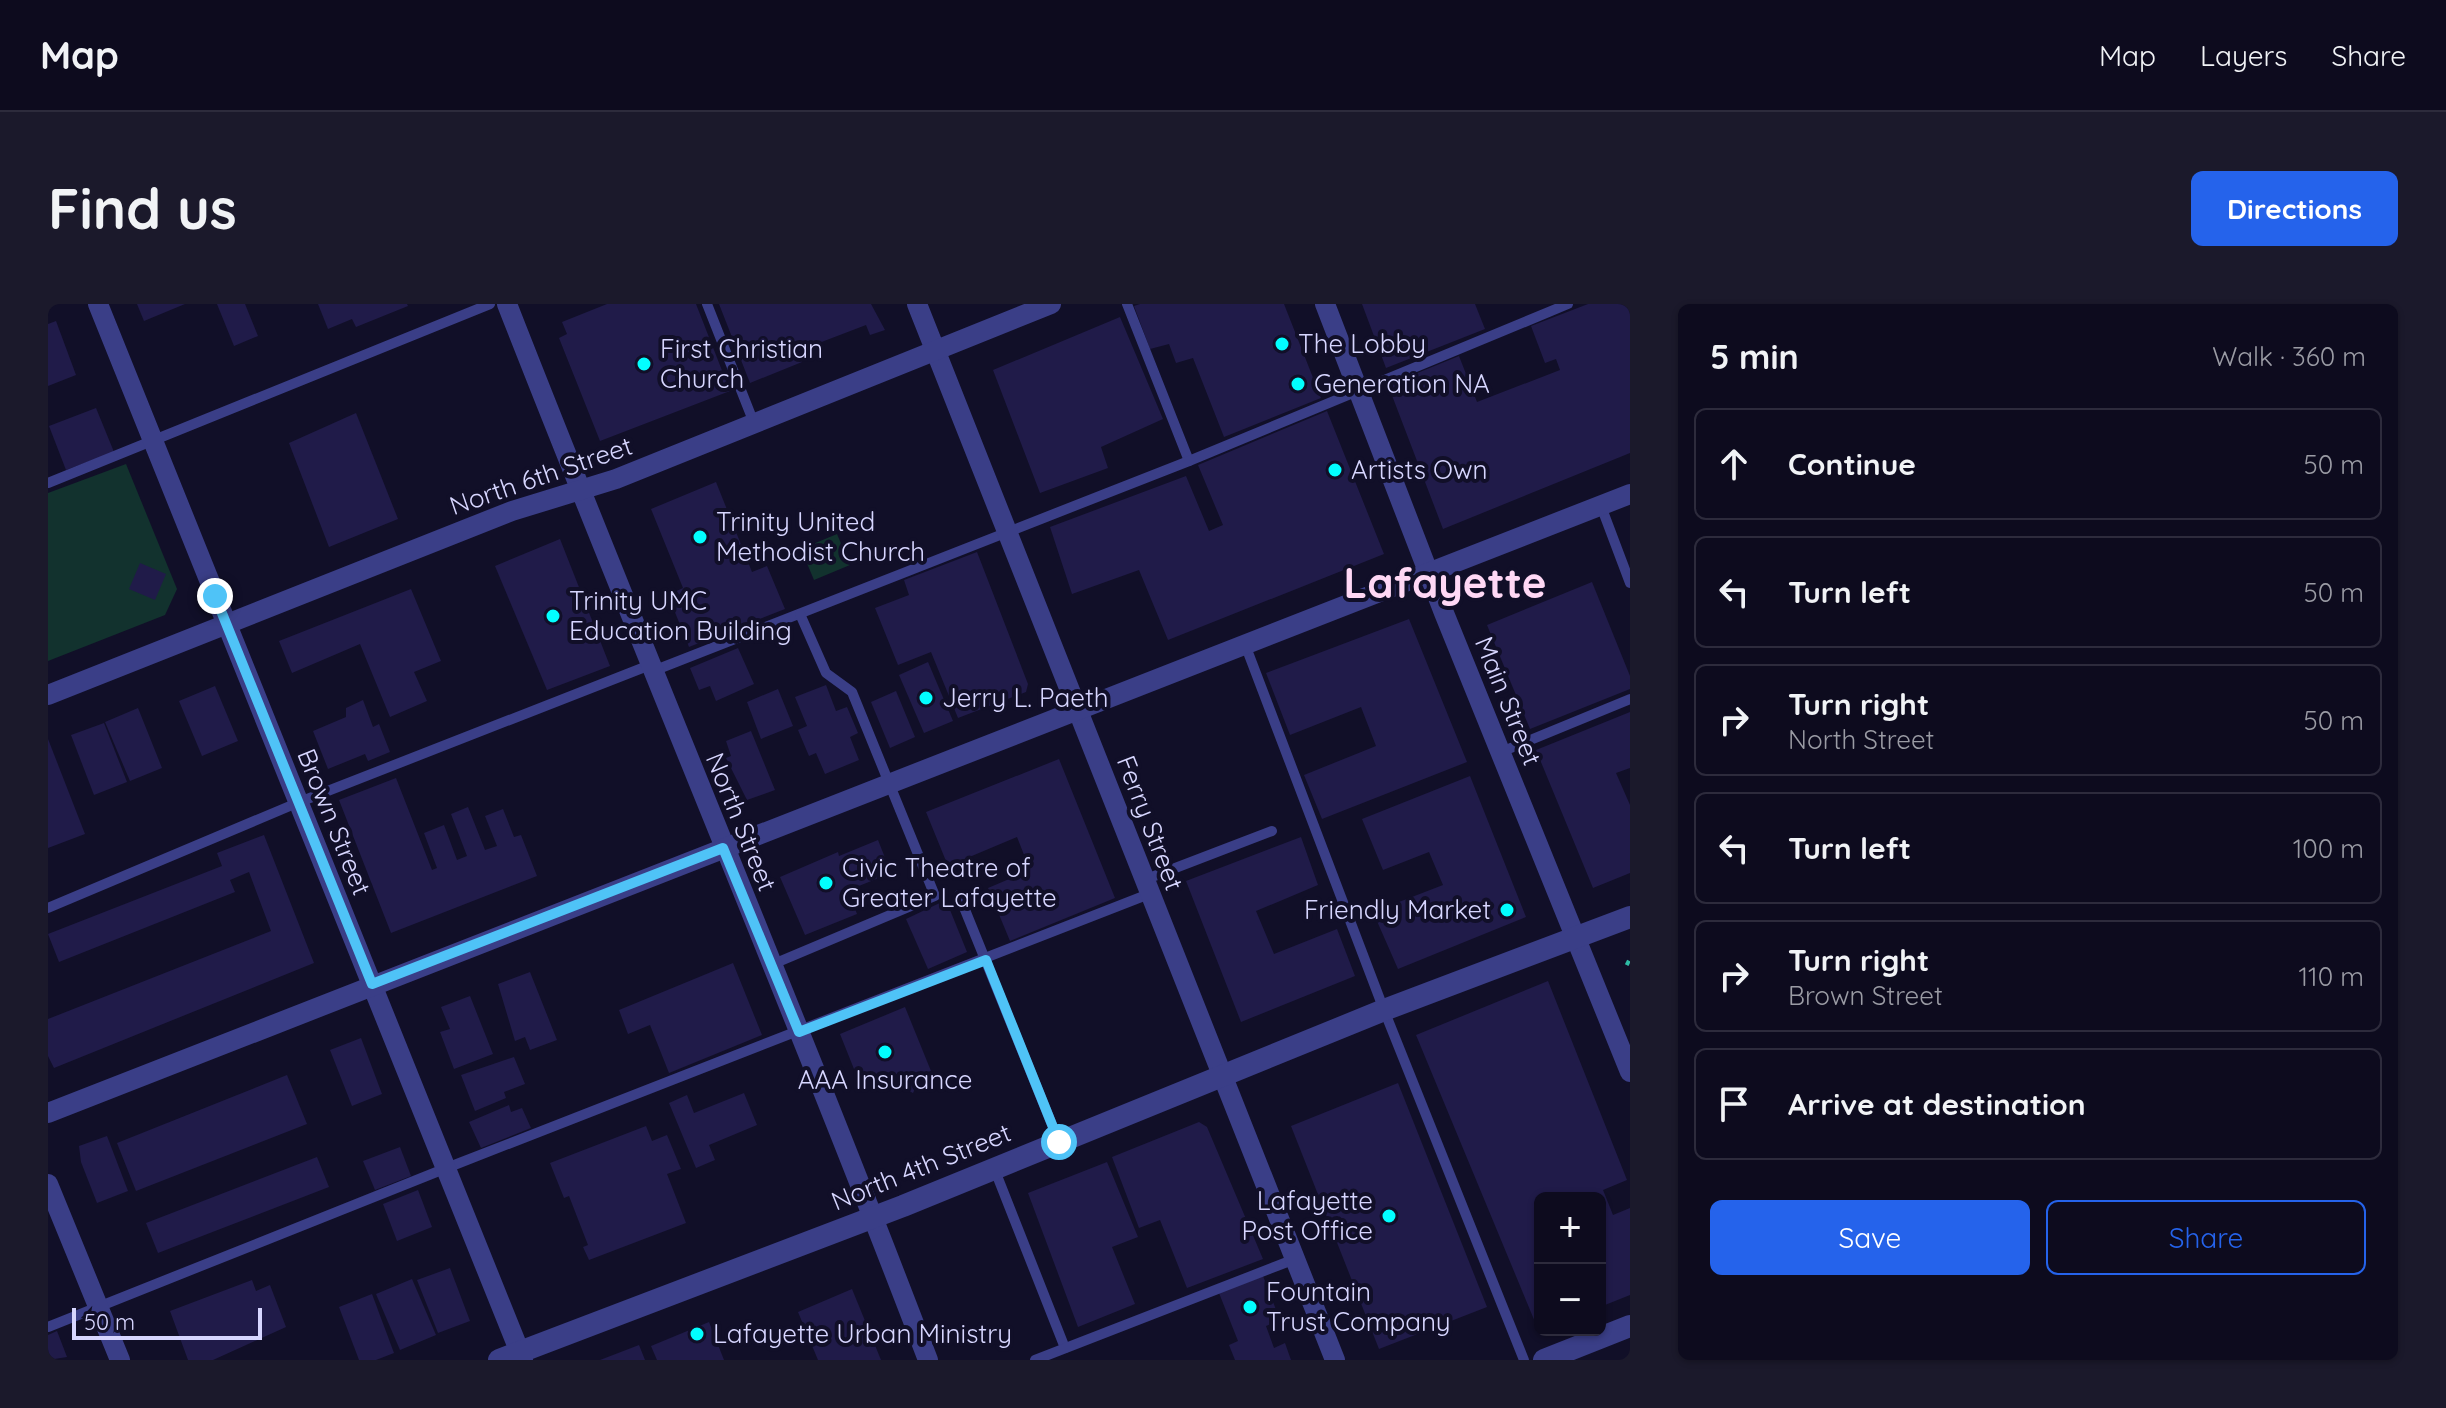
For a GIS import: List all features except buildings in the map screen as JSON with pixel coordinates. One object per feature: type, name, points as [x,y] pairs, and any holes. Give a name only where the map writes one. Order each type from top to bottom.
[{"type":"street","name":"Brown Street","points":[[98,304],[372,984],[514,1357]]},
{"type":"street","name":"North Street","points":[[507,304],[723,848],[874,1217],[928,1360]]},
{"type":"street","name":"Ferry Street","points":[[917,304],[1335,1360]]},
{"type":"street","name":"North 6th Street","points":[[48,695],[512,511],[616,479],[1051,304]]},
{"type":"street","name":"Main Street","points":[[1325,304],[1430,575],[1630,1072]]},
{"type":"street","points":[[48,1113],[372,984],[1246,647],[1630,494]]},
{"type":"street","name":"North 4th Street","points":[[514,1357],[874,1217],[1384,1010],[1630,917]]},
{"type":"street","points":[[48,1184],[120,1360]]},
{"type":"street","points":[[1544,1360],[1630,1326]]},
{"type":"lane","points":[[48,483],[490,304]]},
{"type":"lane","points":[[707,304],[754,423]]},
{"type":"lane","points":[[1127,304],[1189,461]]},
{"type":"lane","points":[[48,908],[297,803],[800,614],[1189,461],[1568,304]]},
{"type":"lane","points":[[1601,506],[1630,583]]},
{"type":"lane","points":[[771,965],[935,896],[852,692],[826,673],[800,614]]},
{"type":"lane","points":[[1246,647],[1384,1010],[1524,1360]]},
{"type":"lane","points":[[1501,752],[1630,699]]},
{"type":"lane","points":[[48,1327],[444,1169],[986,960],[1272,831]]},
{"type":"lane","points":[[959,895],[1059,1142]]},
{"type":"lane","points":[[994,1168],[1065,1348]]},
{"type":"lane","points":[[1035,1360],[1295,1259]]},
{"type":"green space","points":[[126,464],[177,589],[165,615],[48,661],[48,493]]},
{"type":"green space","points":[[837,534],[850,565],[814,580],[801,549]]},
{"type":"place","name":"The Lobby","points":[[1282,344]]},
{"type":"place","name":"First Christian Church","points":[[644,364]]},
{"type":"place","name":"Generation NA","points":[[1298,384]]},
{"type":"place","name":"Artists Own","points":[[1335,470]]},
{"type":"place","name":"Trinity United Methodist Church","points":[[700,537]]},
{"type":"place","name":"Trinity UMC Education Building","points":[[553,616]]},
{"type":"place","name":"Jerry L. Paeth","points":[[926,698]]},
{"type":"place","name":"Civic Theatre of Greater Lafayette","points":[[826,883]]},
{"type":"place","name":"Friendly Market","points":[[1507,910]]},
{"type":"place","name":"AAA Insurance","points":[[885,1052]]},
{"type":"place","name":"Lafayette Post Office","points":[[1389,1216]]},
{"type":"place","name":"Fountain Trust Company","points":[[1250,1307]]},
{"type":"place","name":"Lafayette Urban Ministry","points":[[697,1334]]},
{"type":"district","name":"Lafayette","points":[[1445,583]]},
{"type":"route","points":[[215,596],[372,984],[723,848],[799,1032],[986,960],[1059,1142]]}]
